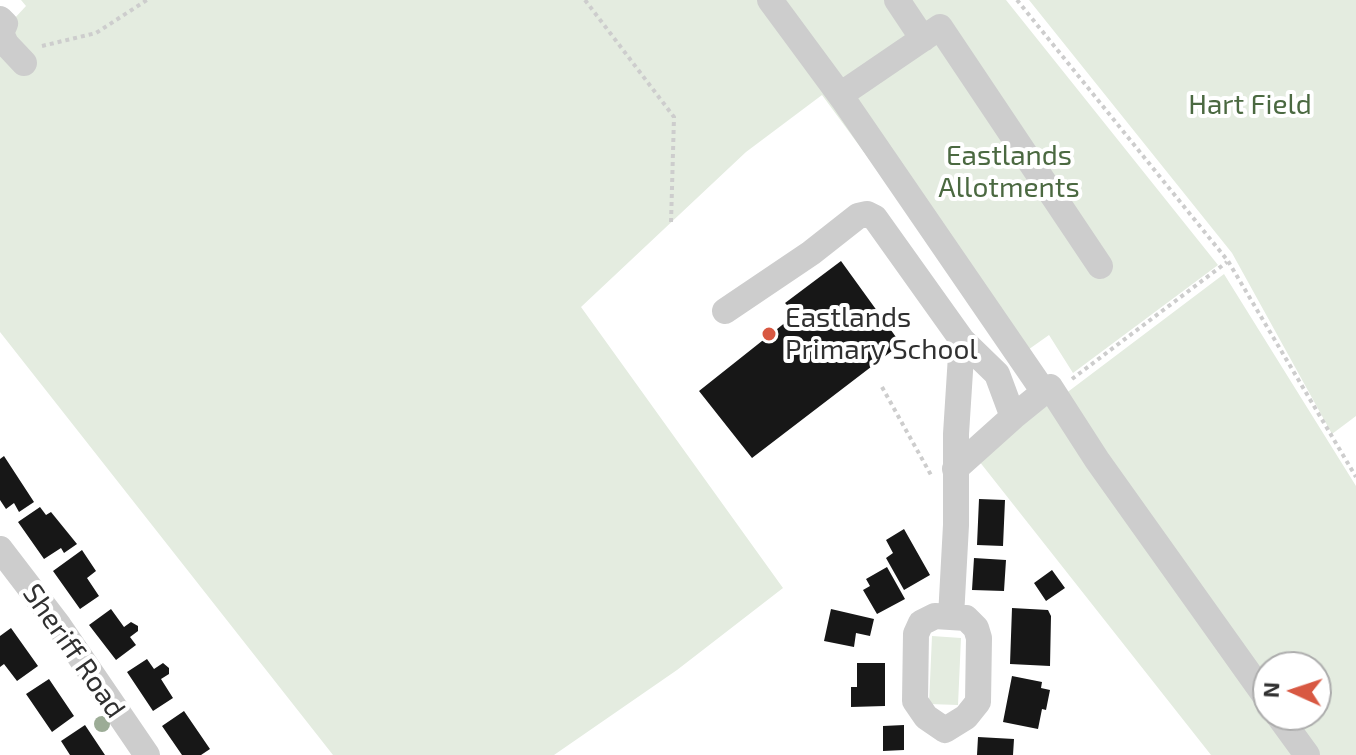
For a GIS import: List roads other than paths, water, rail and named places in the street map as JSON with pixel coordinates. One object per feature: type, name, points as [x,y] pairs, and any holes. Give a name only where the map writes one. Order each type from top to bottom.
[{"type":"street","points":[[770,0],[1252,678]]},
{"type":"street","points":[[897,0],[923,39]]},
{"type":"street","points":[[843,99],[849,89],[940,27],[1100,266]]},
{"type":"street","points":[[725,311],[811,253],[858,216],[867,214],[875,218],[962,340],[997,374],[1013,417]]},
{"type":"street","points":[[951,617],[956,525],[945,477],[962,340]]},
{"type":"street","points":[[945,477],[1013,417],[1049,392]]},
{"type":"street","name":"Sheriff Road","points":[[0,549],[59,626],[147,755]]},
{"type":"street","points":[[935,616],[966,618],[976,628],[979,638],[978,702],[945,742],[915,701],[916,634],[921,623],[935,616]]},
{"type":"street","points":[[1290,731],[1307,755]]},
{"type":"place","name":"Eastlands Primary School","points":[[769,334]]},
{"type":"park label","name":"Hart Field","points":[[1250,105]]},
{"type":"park label","name":"Eastlands Allotments","points":[[1009,172]]}]
